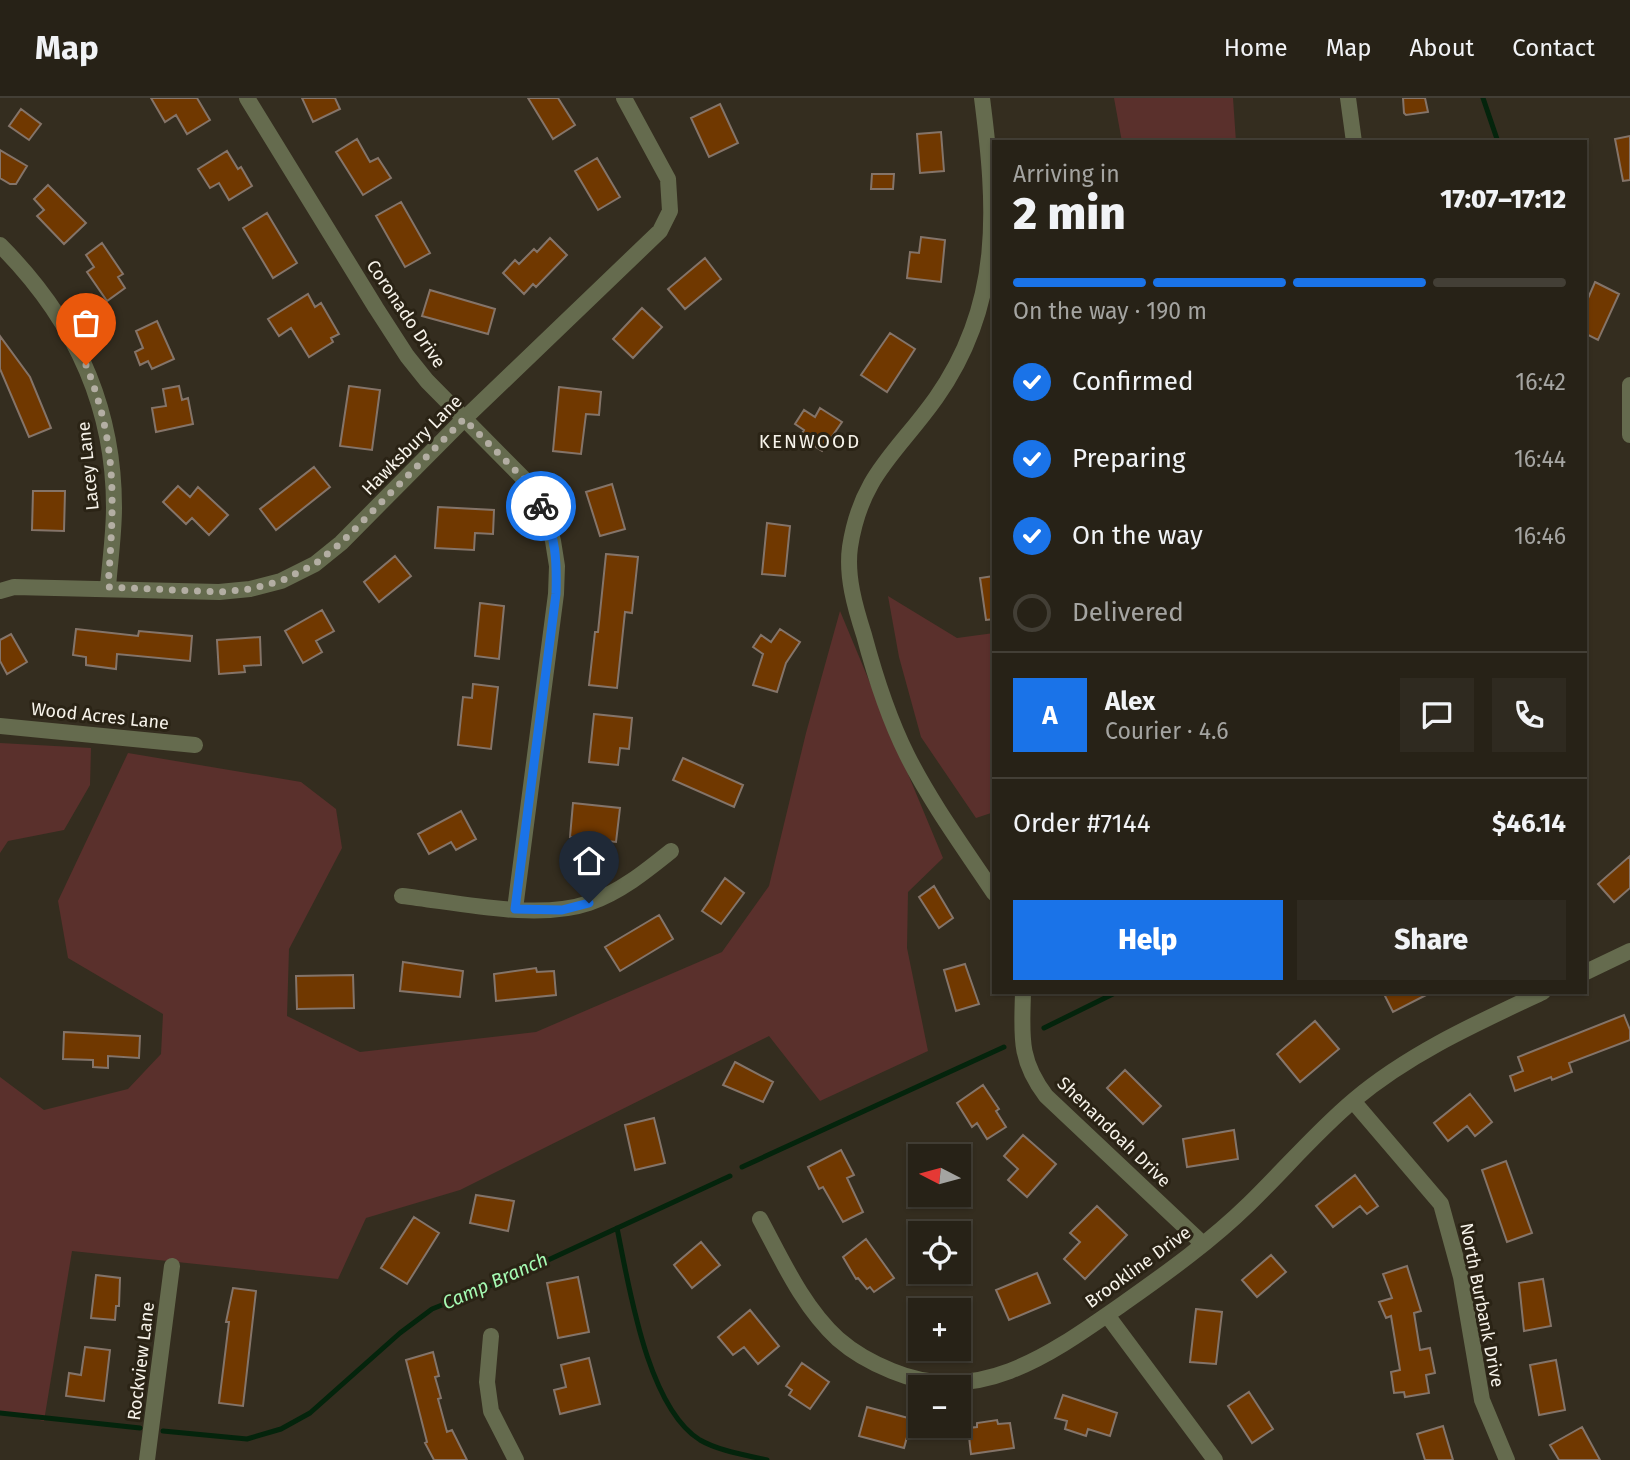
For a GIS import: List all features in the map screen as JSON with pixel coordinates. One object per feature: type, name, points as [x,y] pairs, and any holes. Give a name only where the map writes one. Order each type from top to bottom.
[{"type":"street","name":"Coronado Drive","points":[[247,98],[407,356],[427,381],[524,479],[547,518],[557,566],[556,594],[515,909]]},
{"type":"street","name":"Hawksbury Lane","points":[[0,591],[14,586],[219,592],[250,589],[281,581],[315,564],[341,543],[464,419],[660,231],[670,211],[668,179],[624,98]]},
{"type":"street","points":[[982,98],[992,208]]},
{"type":"street","points":[[1348,98],[1354,140]]},
{"type":"street","points":[[992,230],[989,262],[977,317],[957,363],[937,397],[871,481],[854,526],[850,575],[855,606],[871,662],[896,731],[922,783],[992,891]]},
{"type":"street","name":"Lacey Lane","points":[[0,245],[22,266],[67,331],[86,365],[99,399],[108,437],[114,508],[108,587]]},
{"type":"street","points":[[1630,385],[1630,435]]},
{"type":"street","name":"Wood Acres Lane","points":[[0,726],[195,745]]},
{"type":"street","points":[[402,896],[515,909],[562,910],[589,903],[639,877],[670,851]]},
{"type":"street","points":[[1587,972],[1630,951]]},
{"type":"street","name":"Shenandoah Drive","points":[[1023,994],[1022,1030],[1026,1062],[1033,1079],[1046,1096],[1203,1244]]},
{"type":"street","name":"Brookline Drive","points":[[760,1219],[818,1319],[859,1356],[907,1377],[931,1382],[997,1376],[1044,1356],[1181,1263],[1250,1203],[1353,1101],[1387,1074],[1430,1048],[1539,994]]},
{"type":"street","name":"North Burbank Drive","points":[[1353,1101],[1441,1204],[1461,1277],[1482,1400],[1507,1460]]},
{"type":"street","name":"Rockview Lane","points":[[147,1460],[172,1266]]},
{"type":"street","points":[[1107,1315],[1215,1460]]},
{"type":"street","points":[[491,1336],[487,1382],[491,1410],[516,1460]]},
{"type":"shaded area","points":[[1114,98],[1233,98],[1236,140],[1122,140]]},
{"type":"shaded area","points":[[888,596],[957,638],[992,633],[992,813],[976,818],[921,737],[899,657]]},
{"type":"shaded area","points":[[840,611],[943,858],[908,892],[907,948],[928,1051],[820,1101],[769,1036],[460,1190],[366,1218],[338,1279],[72,1251],[44,1421],[0,1411],[0,1077],[44,1110],[128,1089],[161,1054],[163,1014],[68,958],[58,901],[128,753],[301,782],[336,809],[342,848],[289,949],[287,1016],[360,1052],[536,1032],[722,952],[769,886],[806,733]]},
{"type":"shaded area","points":[[0,743],[91,748],[90,785],[64,830],[8,841],[0,853]]},
{"type":"building","points":[[151,98],[197,98],[210,120],[187,134],[176,115],[165,122]]},
{"type":"building","points":[[302,98],[335,98],[340,109],[313,122]]},
{"type":"building","points":[[528,98],[558,98],[575,125],[553,139]]},
{"type":"building","points":[[1403,98],[1425,98],[1428,112],[1406,115]]},
{"type":"building","points":[[720,104],[738,143],[709,157],[691,118]]},
{"type":"building","points":[[21,109],[41,124],[29,140],[9,126]]},
{"type":"building","points":[[941,132],[944,171],[920,173],[917,134]]},
{"type":"building","points":[[1630,136],[1630,180],[1623,181],[1615,139]]},
{"type":"building","points":[[357,139],[370,162],[378,158],[391,178],[363,195],[336,152]]},
{"type":"building","points":[[0,150],[27,166],[16,184],[10,184],[0,178]]},
{"type":"building","points":[[227,151],[252,186],[229,200],[219,183],[210,188],[198,169]]},
{"type":"building","points":[[597,158],[620,197],[598,210],[575,171]]},
{"type":"building","points":[[872,174],[894,174],[893,189],[871,189]]},
{"type":"building","points":[[48,185],[86,223],[64,244],[37,216],[44,210],[34,199]]},
{"type":"building","points":[[401,202],[430,253],[405,267],[376,216]]},
{"type":"building","points":[[267,213],[297,263],[273,278],[243,228]]},
{"type":"building","points":[[921,237],[945,240],[941,282],[907,278],[910,252],[919,253]]},
{"type":"building","points":[[550,238],[567,255],[536,287],[533,284],[524,294],[503,273],[515,260],[519,264],[534,249],[537,252]]},
{"type":"building","points":[[102,243],[123,274],[118,277],[125,288],[107,301],[87,272],[94,267],[86,255]]},
{"type":"building","points":[[705,258],[721,279],[685,309],[668,289]]},
{"type":"building","points":[[1595,282],[1619,294],[1598,340],[1587,334],[1587,301]]},
{"type":"building","points":[[430,290],[495,309],[488,334],[422,316]]},
{"type":"building","points":[[308,294],[315,307],[321,303],[339,334],[331,338],[333,342],[309,357],[291,328],[279,336],[268,319]]},
{"type":"building","points":[[642,308],[662,327],[633,358],[613,339]]},
{"type":"building","points":[[157,321],[174,359],[152,369],[148,361],[140,365],[135,352],[143,348],[136,331]]},
{"type":"building","points":[[890,333],[915,349],[887,392],[861,375]]},
{"type":"building","points":[[0,336],[30,377],[51,428],[29,437],[0,369]]},
{"type":"building","points":[[179,386],[182,400],[188,398],[193,424],[156,432],[152,408],[166,406],[163,389]]},
{"type":"building","points":[[349,386],[380,390],[372,450],[340,446]]},
{"type":"building","points":[[559,387],[601,392],[599,415],[586,414],[581,454],[553,451]]},
{"type":"building","points":[[820,408],[842,422],[822,451],[800,437],[804,430],[795,424],[804,410],[815,417]]},
{"type":"building","points":[[314,467],[330,487],[276,530],[260,509]]},
{"type":"building","points":[[612,484],[625,529],[600,536],[586,492]]},
{"type":"building","points":[[178,486],[190,497],[198,487],[228,515],[209,535],[192,518],[186,524],[163,502]]},
{"type":"building","points":[[33,491],[65,491],[64,531],[32,530]]},
{"type":"building","points":[[438,507],[494,510],[493,534],[475,533],[474,550],[435,548]]},
{"type":"building","points":[[767,523],[790,526],[785,576],[762,574]]},
{"type":"building","points":[[606,554],[638,557],[632,613],[625,612],[617,688],[589,685],[595,632],[598,632]]},
{"type":"building","points":[[395,556],[411,576],[379,602],[364,582]]},
{"type":"building","points":[[992,576],[992,619],[986,620],[980,578]]},
{"type":"building","points":[[480,603],[504,606],[499,659],[475,656]]},
{"type":"building","points":[[322,610],[334,631],[316,641],[322,652],[303,663],[285,631]]},
{"type":"building","points":[[76,629],[138,636],[139,631],[192,636],[190,661],[117,654],[116,669],[86,665],[86,657],[73,655]]},
{"type":"building","points":[[780,629],[800,642],[786,663],[777,692],[753,685],[763,654],[753,647],[761,635],[771,642]]},
{"type":"building","points":[[11,634],[27,662],[7,674],[0,661],[0,640]]},
{"type":"building","points":[[260,637],[261,665],[244,666],[245,672],[219,674],[217,640]]},
{"type":"building","points":[[473,684],[498,687],[491,749],[458,745],[463,697],[472,698]]},
{"type":"building","points":[[594,714],[632,718],[629,749],[620,748],[618,765],[589,762]]},
{"type":"building","points":[[683,758],[743,785],[734,807],[673,780]]},
{"type":"building","points":[[573,803],[620,808],[616,842],[570,837]]},
{"type":"building","points":[[461,811],[476,839],[456,850],[451,842],[429,854],[418,834]]},
{"type":"building","points":[[1630,856],[1630,888],[1614,902],[1598,884]]},
{"type":"building","points":[[725,878],[744,893],[721,924],[702,911]]},
{"type":"building","points":[[934,886],[953,918],[939,928],[919,897]]},
{"type":"building","points":[[659,915],[673,939],[620,971],[605,947]]},
{"type":"building","points":[[403,962],[463,971],[460,997],[400,991]]},
{"type":"building","points":[[965,964],[979,1004],[956,1011],[944,970]]},
{"type":"building","points":[[536,968],[537,972],[554,971],[556,995],[496,1001],[494,974]]},
{"type":"building","points":[[353,975],[354,1008],[297,1009],[296,976]]},
{"type":"building","points":[[1384,994],[1428,994],[1393,1012]]},
{"type":"building","points":[[1624,1015],[1630,1030],[1630,1040],[1569,1063],[1572,1072],[1515,1091],[1510,1076],[1523,1071],[1518,1057]]},
{"type":"building","points":[[1315,1021],[1339,1049],[1300,1082],[1277,1054]]},
{"type":"building","points":[[64,1032],[140,1036],[139,1058],[108,1056],[108,1068],[93,1067],[93,1060],[63,1059]]},
{"type":"building","points":[[735,1062],[773,1082],[763,1102],[723,1085]]},
{"type":"building","points":[[1125,1070],[1161,1106],[1143,1124],[1107,1088]]},
{"type":"building","points":[[983,1085],[999,1109],[996,1111],[1006,1127],[987,1139],[977,1123],[972,1127],[957,1103]]},
{"type":"building","points":[[1470,1094],[1492,1122],[1475,1136],[1467,1126],[1448,1141],[1434,1123]]},
{"type":"building","points":[[654,1118],[665,1163],[635,1170],[625,1125]]},
{"type":"building","points":[[1234,1130],[1238,1159],[1187,1167],[1183,1139]]},
{"type":"building","points":[[1023,1135],[1056,1164],[1027,1197],[1008,1180],[1018,1169],[1004,1156]]},
{"type":"building","points":[[841,1150],[854,1175],[847,1178],[863,1212],[843,1222],[823,1187],[819,1189],[808,1167]]},
{"type":"building","points":[[1506,1161],[1532,1233],[1507,1242],[1482,1170]]},
{"type":"building","points":[[1355,1175],[1378,1206],[1367,1214],[1360,1206],[1333,1227],[1316,1206]]},
{"type":"building","points":[[476,1195],[514,1201],[508,1231],[470,1223]]},
{"type":"building","points":[[1097,1206],[1127,1235],[1085,1279],[1064,1259],[1080,1242],[1070,1233]]},
{"type":"building","points":[[414,1217],[439,1233],[407,1284],[381,1268]]},
{"type":"building","points":[[866,1239],[894,1278],[874,1292],[856,1279],[843,1257]]},
{"type":"building","points":[[701,1242],[720,1265],[692,1288],[674,1265]]},
{"type":"building","points":[[1271,1255],[1286,1272],[1257,1297],[1242,1280]]},
{"type":"building","points":[[1407,1266],[1421,1311],[1414,1313],[1420,1350],[1430,1348],[1435,1373],[1426,1375],[1429,1393],[1405,1397],[1404,1392],[1394,1393],[1391,1372],[1400,1370],[1391,1316],[1386,1318],[1379,1302],[1392,1298],[1383,1274]]},
{"type":"building","points":[[1037,1273],[1050,1303],[1009,1320],[996,1290]]},
{"type":"building","points":[[96,1275],[120,1278],[119,1306],[116,1306],[115,1320],[91,1318]]},
{"type":"building","points":[[578,1277],[589,1332],[558,1338],[547,1283]]},
{"type":"building","points":[[1543,1279],[1551,1326],[1524,1331],[1519,1283]]},
{"type":"building","points":[[233,1288],[256,1291],[243,1406],[219,1403],[229,1322],[226,1322]]},
{"type":"building","points":[[1196,1309],[1222,1312],[1216,1364],[1190,1362]]},
{"type":"building","points":[[750,1310],[779,1346],[758,1364],[744,1347],[733,1355],[718,1337]]},
{"type":"building","points":[[85,1347],[110,1350],[104,1401],[66,1396],[69,1373],[81,1375]]},
{"type":"building","points":[[433,1352],[439,1376],[435,1377],[441,1398],[438,1399],[447,1432],[452,1430],[467,1460],[434,1460],[425,1443],[427,1442],[406,1360]]},
{"type":"building","points":[[589,1358],[600,1404],[560,1414],[554,1390],[566,1387],[561,1365]]},
{"type":"building","points":[[1556,1360],[1565,1410],[1539,1415],[1530,1365]]},
{"type":"building","points":[[802,1363],[829,1382],[810,1409],[789,1395],[792,1390],[786,1386]]},
{"type":"building","points":[[1249,1392],[1273,1429],[1252,1443],[1228,1406]]},
{"type":"building","points":[[1063,1395],[1117,1413],[1110,1436],[1088,1429],[1086,1436],[1065,1429],[1067,1421],[1055,1418]]},
{"type":"building","points":[[867,1407],[908,1418],[904,1448],[859,1436]]},
{"type":"building","points":[[997,1420],[998,1424],[1010,1423],[1014,1448],[971,1454],[971,1428],[977,1427],[977,1423]]},
{"type":"building","points":[[1443,1426],[1453,1460],[1425,1460],[1417,1434]]},
{"type":"building","points":[[1582,1427],[1600,1460],[1559,1460],[1550,1445]]},
{"type":"waterway","name":"Camp Branch","points":[[1483,98],[1497,140]]},
{"type":"waterway","name":"Camp Branch","points":[[1044,1028],[1113,994]]},
{"type":"waterway","name":"Camp Branch","points":[[742,1167],[1004,1047]]},
{"type":"waterway","name":"Camp Branch","points":[[163,1431],[247,1439],[281,1429],[310,1413],[400,1333],[432,1309],[507,1279],[730,1176]]},
{"type":"waterway","points":[[617,1228],[643,1343],[666,1401],[682,1424],[700,1440],[724,1450],[767,1460]]},
{"type":"waterway","name":"Camp Branch","points":[[0,1413],[140,1428]]},
{"type":"way so far","points":[[86,365],[99,399],[112,469],[114,508],[108,587],[219,592],[250,589],[281,581],[315,564],[341,543],[464,419],[524,479],[541,506]]},
{"type":"district","name":"KENWOOD","points":[[810,441]]},
{"type":"route","points":[[541,506],[554,541],[556,594],[515,909],[562,910],[589,903]]}]
